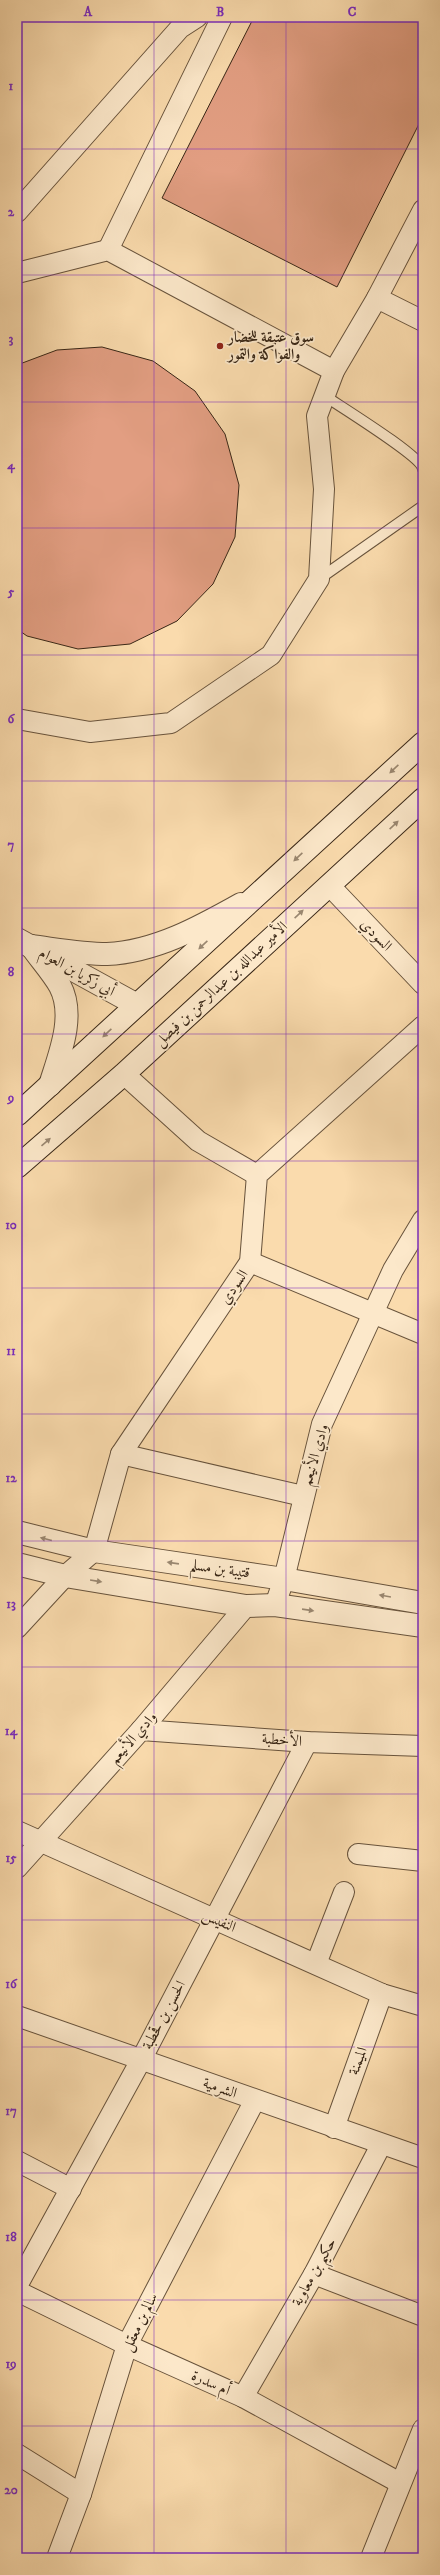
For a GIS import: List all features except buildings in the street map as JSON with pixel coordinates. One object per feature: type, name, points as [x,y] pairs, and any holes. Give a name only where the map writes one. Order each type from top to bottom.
[{"type":"street","points":[[17,212],[180,28],[197,17]]},
{"type":"street","points":[[108,250],[222,17]]},
{"type":"street","points":[[17,719],[90,732],[171,723],[271,655],[319,579],[324,489],[318,416],[334,371],[377,298],[423,210]]},
{"type":"street","points":[[17,273],[108,250],[334,371]]},
{"type":"street","points":[[377,298],[423,321]]},
{"type":"street","points":[[17,1115],[423,743]]},
{"type":"street","name":"الأمير عبدالله بن عبدالرحمن بن فيصل","points":[[17,1167],[124,1074],[423,799]]},
{"type":"street","name":"السودي","points":[[329,885],[423,984]]},
{"type":"street","points":[[24,943],[107,954],[147,948],[198,928],[256,896]]},
{"type":"street","points":[[24,943],[60,988],[66,1013],[63,1045],[50,1085]]},
{"type":"street","name":"أبي زكريا بن العوام","points":[[24,943],[137,1005]]},
{"type":"street","points":[[124,1074],[198,1141],[257,1175],[423,1026]]},
{"type":"street","name":"السودي","points":[[94,1551],[121,1454],[250,1262],[257,1175]]},
{"type":"street","name":"وادي الأنيعم","points":[[275,1605],[284,1579],[303,1496],[322,1424],[393,1270],[423,1220]]},
{"type":"street","points":[[250,1262],[374,1312],[423,1334]]},
{"type":"street","points":[[121,1454],[303,1496]]},
{"type":"street","name":"قتيبة بن مسلم","points":[[17,1532],[94,1551],[422,1601]]},
{"type":"street","points":[[17,1628],[65,1576],[94,1551]]},
{"type":"street","name":"قتيبة بن مسلم","points":[[17,1564],[65,1576],[246,1606],[275,1605],[423,1626]]},
{"type":"street","name":"وادي الأنيعم","points":[[17,1868],[141,1730],[246,1606]]},
{"type":"street","name":"الأخطبة","points":[[141,1730],[307,1742],[423,1746]]},
{"type":"street","name":"الحسن بن قحطبة","points":[[17,2286],[141,2060],[307,1742]]},
{"type":"street","name":"النفيس","points":[[17,1831],[382,1994],[423,2006]]},
{"type":"street","points":[[358,1854],[423,1861]]},
{"type":"street","points":[[316,1964],[344,1892]]},
{"type":"street","name":"الميمنة","points":[[334,2128],[382,1994]]},
{"type":"street","name":"الشرمية","points":[[17,2016],[381,2145],[423,2158]]},
{"type":"street","name":"سالم بن معقل","points":[[57,2558],[81,2494],[127,2345],[255,2100]]},
{"type":"street","name":"حكيم بن معاوية","points":[[243,2397],[314,2274],[381,2145]]},
{"type":"street","points":[[17,2161],[71,2189]]},
{"type":"street","points":[[314,2274],[423,2316]]},
{"type":"street","name":"أم سدرة","points":[[17,2291],[127,2345],[243,2397],[400,2484]]},
{"type":"street","points":[[371,2558],[423,2429]]},
{"type":"street","points":[[17,2454],[81,2494]]},
{"type":"lane","points":[[325,396],[407,452],[422,465],[423,469]]},
{"type":"lane","points":[[319,579],[423,506]]},
{"type":"place","name":"سوق عتيقة للخضار والفواكة والتمور","points":[[220,346]]}]
